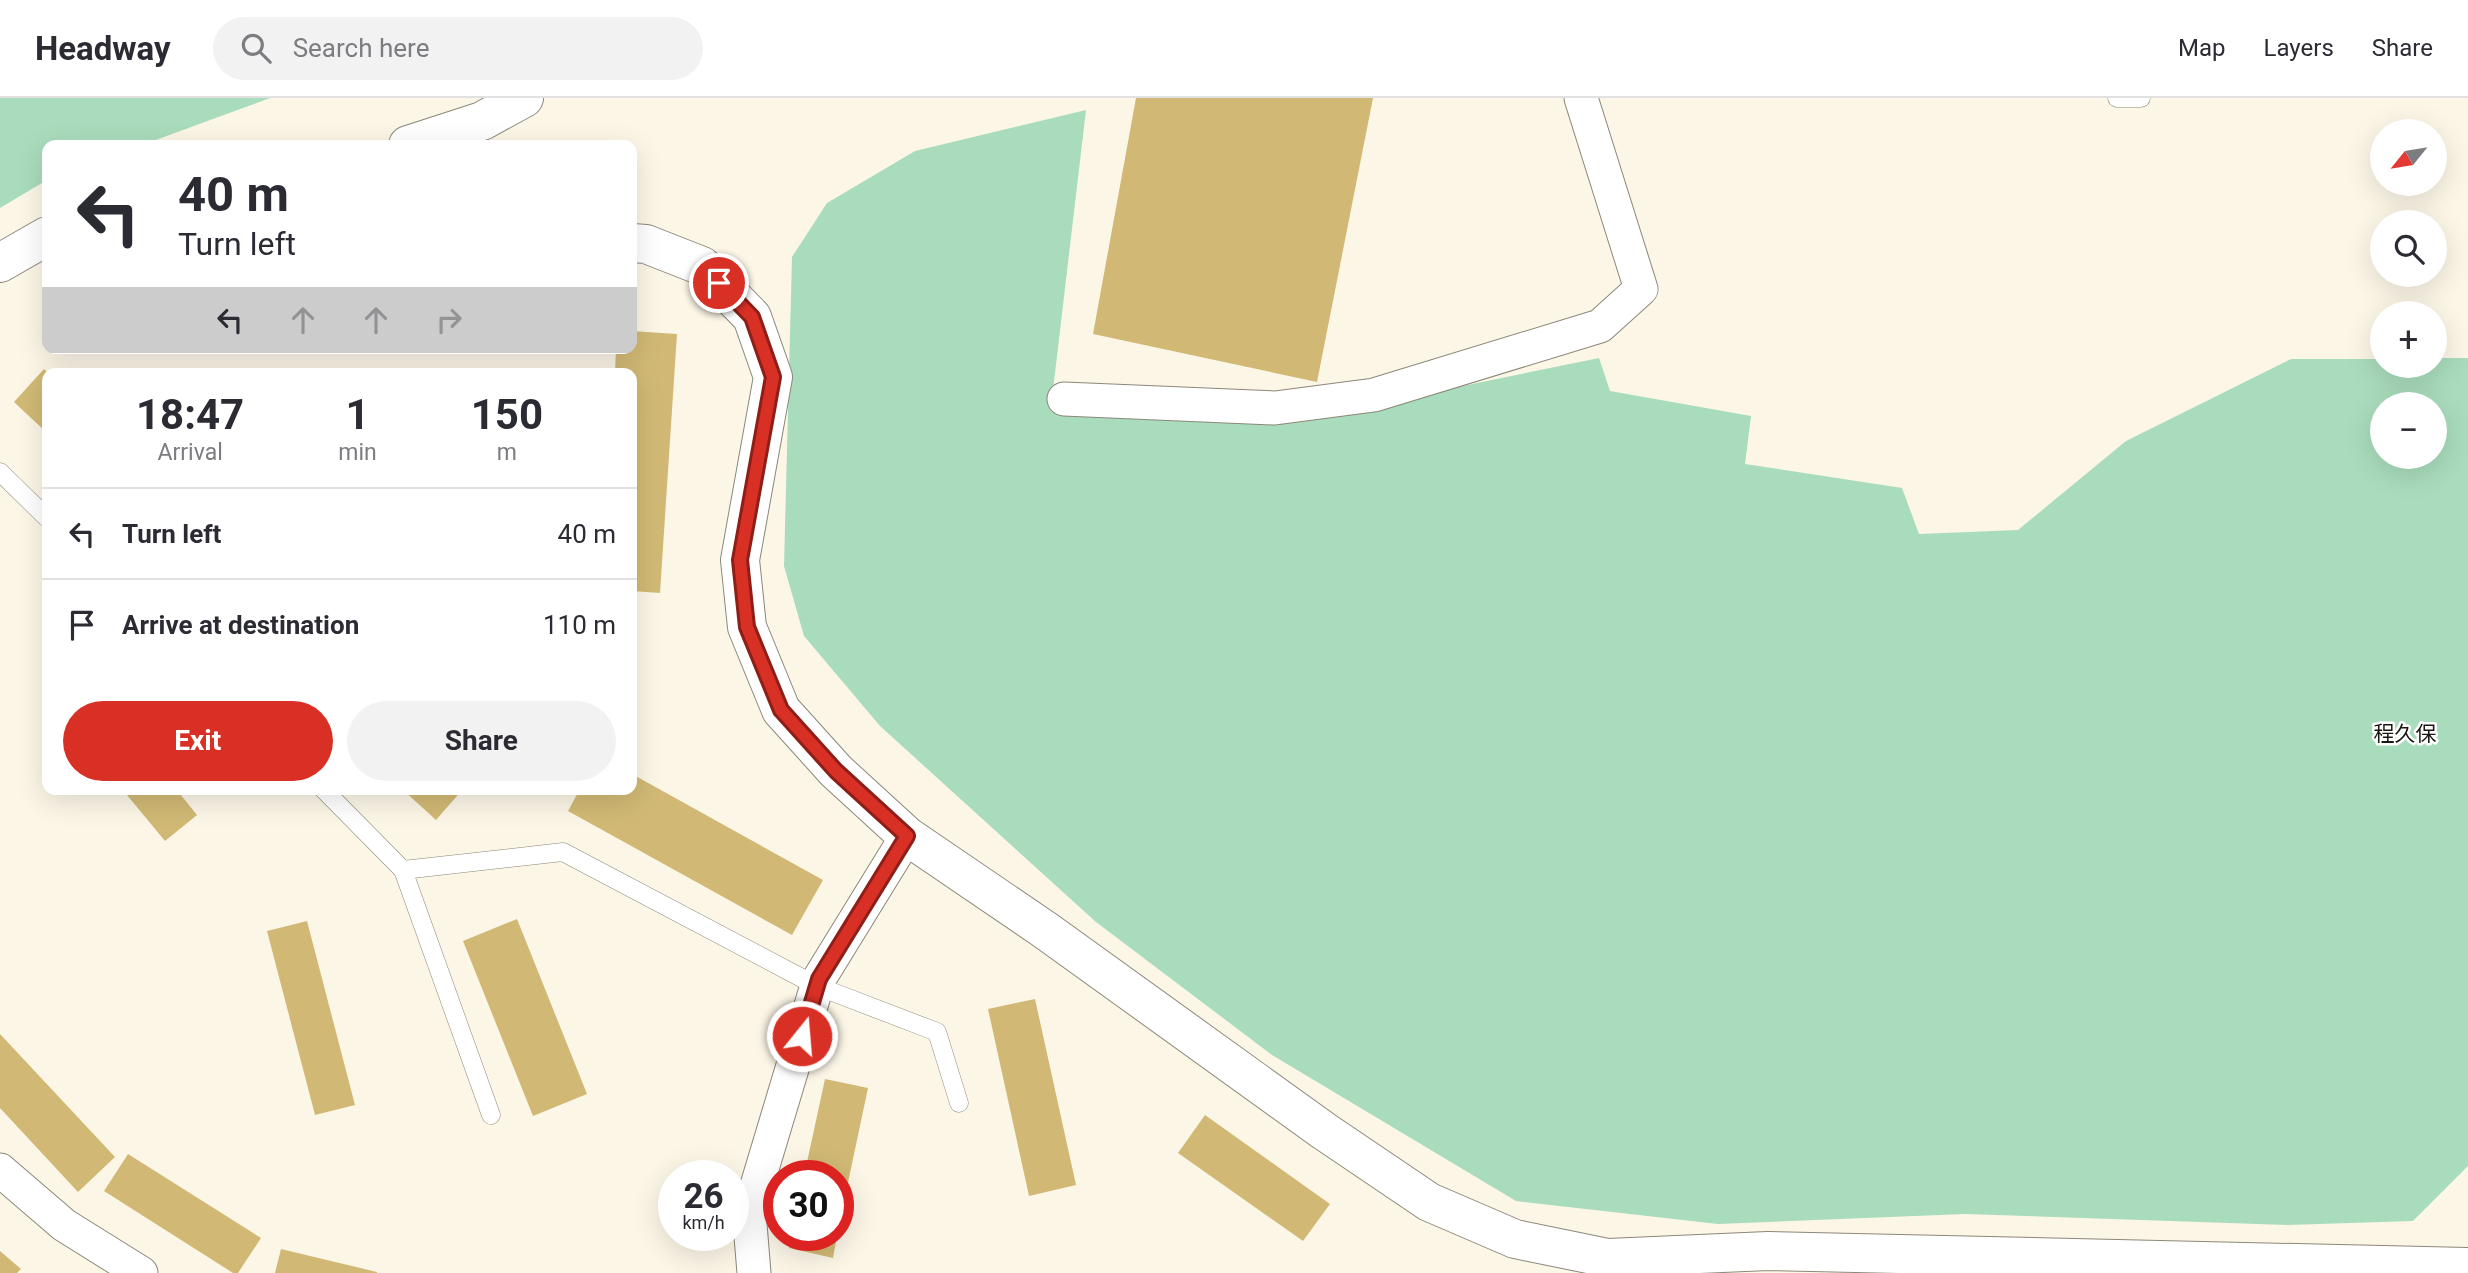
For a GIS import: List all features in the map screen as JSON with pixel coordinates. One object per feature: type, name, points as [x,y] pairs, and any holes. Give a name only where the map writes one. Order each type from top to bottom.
[{"type":"street","points":[[423,140],[482,121],[524,98]]},
{"type":"street","points":[[1064,399],[1275,408],[1374,395],[1600,326],[1640,289],[1581,98]]},
{"type":"street","points":[[0,263],[42,239]]},
{"type":"street","points":[[637,243],[646,244],[702,266],[752,317],[773,377],[740,560],[747,627],[781,710],[836,771],[907,836],[1045,930],[1324,1131],[1429,1202],[1515,1239],[1608,1266],[1768,1251],[2468,1267]]},
{"type":"street","points":[[754,1273],[750,1212],[817,986],[907,836]]},
{"type":"street","points":[[0,1170],[64,1225],[141,1273]]},
{"type":"lane","points":[[2117,98],[2141,98]]},
{"type":"lane","points":[[0,472],[42,514]]},
{"type":"lane","points":[[329,795],[403,870],[491,1115]]},
{"type":"lane","points":[[403,870],[563,852],[817,986],[937,1032],[959,1103]]},
{"type":"green space","points":[[0,98],[270,98],[156,140],[42,140],[42,183],[0,208]]},
{"type":"green space","points":[[1086,110],[1053,390],[1345,410],[1599,358],[1610,391],[1751,416],[1745,464],[1902,488],[1919,534],[2018,530],[2126,441],[2291,359],[2370,359],[2370,378],[2447,378],[2447,358],[2468,358],[2468,1166],[2413,1221],[2287,1225],[1965,1214],[1718,1224],[1516,1201],[1272,1055],[1096,922],[880,726],[804,636],[784,566],[792,257],[827,203],[915,151]]},
{"type":"building","points":[[1136,98],[1373,98],[1317,382],[1093,334]]},
{"type":"building","points":[[637,331],[677,334],[660,593],[637,591],[637,368],[615,368],[616,354],[637,354]]},
{"type":"building","points":[[42,371],[42,428],[14,402]]},
{"type":"building","points":[[637,777],[823,880],[792,935],[568,811],[577,795],[637,795]]},
{"type":"building","points":[[127,795],[181,795],[197,815],[165,841]]},
{"type":"building","points":[[409,795],[458,795],[436,820]]},
{"type":"building","points":[[517,919],[587,1094],[533,1116],[463,941]]},
{"type":"building","points":[[307,921],[355,1105],[315,1115],[267,931]]},
{"type":"building","points":[[1035,999],[1076,1185],[1029,1196],[988,1009]]},
{"type":"building","points":[[0,1034],[115,1157],[78,1192],[0,1108]]},
{"type":"building","points":[[825,1079],[868,1088],[853,1160],[807,1160]]},
{"type":"building","points":[[1205,1115],[1330,1204],[1303,1241],[1178,1153]]},
{"type":"building","points":[[128,1154],[261,1238],[238,1273],[233,1273],[104,1191]]},
{"type":"building","points":[[281,1249],[377,1272],[377,1273],[275,1273]]},
{"type":"building","points":[[0,1251],[21,1269],[17,1273],[0,1273]]},
{"type":"building","points":[[802,1251],[834,1251],[833,1258]]},
{"type":"district","name":"程久保","points":[[2405,734]]},
{"type":"route","points":[[719,283],[752,317],[773,377],[740,560],[747,627],[781,710],[836,771],[907,836],[819,979],[802,1036]]}]
